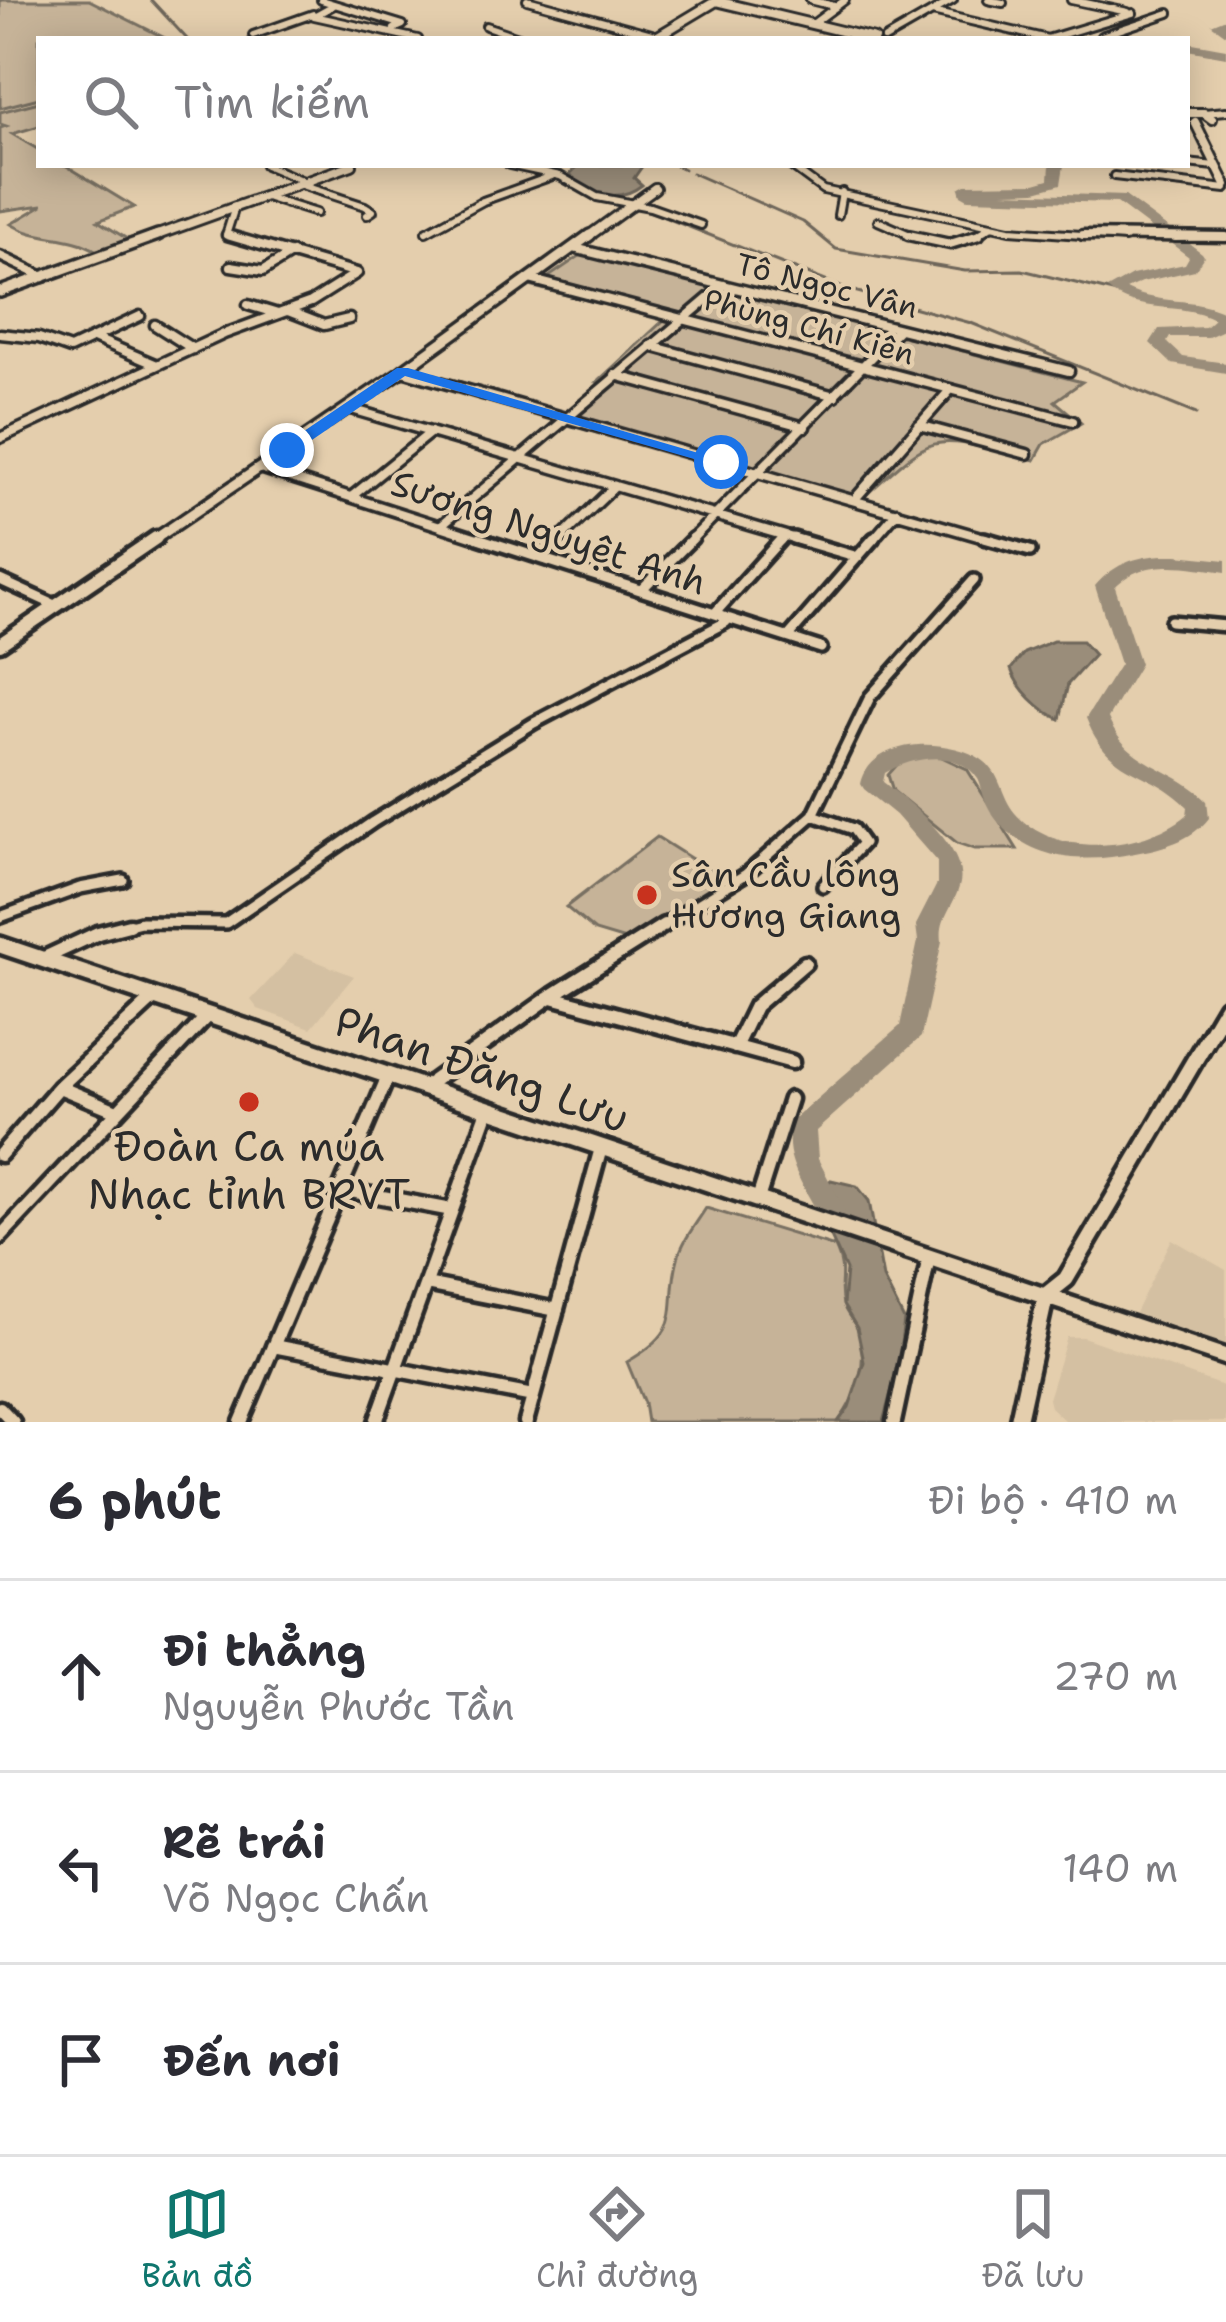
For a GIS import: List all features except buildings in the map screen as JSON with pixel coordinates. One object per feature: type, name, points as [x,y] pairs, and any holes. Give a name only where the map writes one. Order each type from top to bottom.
[{"type":"street","points":[[313,14],[370,32],[403,25],[321,0]]},
{"type":"street","points":[[526,0],[652,36]]},
{"type":"street","points":[[715,0],[846,36]]},
{"type":"street","points":[[658,36],[715,0],[863,36]]},
{"type":"street","points":[[811,0],[836,7]]},
{"type":"street","points":[[814,23],[844,0]]},
{"type":"street","points":[[890,36],[952,0]]},
{"type":"street","points":[[988,0],[1003,3]]},
{"type":"street","points":[[1057,36],[1133,14],[1071,0]]},
{"type":"street","points":[[253,35],[334,5]]},
{"type":"street","points":[[932,12],[1034,36]]},
{"type":"street","points":[[1101,36],[1169,13]]},
{"type":"street","points":[[486,26],[515,36]]},
{"type":"street","points":[[392,30],[409,36]]},
{"type":"street","points":[[1209,117],[1226,111]]},
{"type":"street","points":[[1190,116],[1226,122]]},
{"type":"street","points":[[1190,118],[1226,187]]},
{"type":"street","points":[[1190,163],[1215,166]]},
{"type":"street","points":[[272,168],[373,211],[367,215]]},
{"type":"street","points":[[0,292],[268,198],[340,168]]},
{"type":"street","points":[[520,168],[609,201],[700,225]]},
{"type":"street","points":[[793,168],[814,186],[992,226],[1102,237],[1226,237]]},
{"type":"street","points":[[426,232],[483,201],[551,176]]},
{"type":"street","points":[[1114,176],[1226,187]]},
{"type":"street","points":[[0,644],[533,280],[655,188]]},
{"type":"street","points":[[838,215],[842,192]]},
{"type":"street","points":[[268,198],[316,213]]},
{"type":"street","points":[[0,438],[288,311],[357,273],[226,235],[234,210]]},
{"type":"street","points":[[878,221],[937,245],[974,242],[992,226]]},
{"type":"street","name":"Tô Ngọc Vân","points":[[574,248],[1069,371]]},
{"type":"street","points":[[230,266],[262,271],[292,254]]},
{"type":"street","points":[[0,256],[44,277]]},
{"type":"street","name":"Phùng Chí Kiên","points":[[533,280],[1073,421]]},
{"type":"street","points":[[440,526],[724,285]]},
{"type":"street","points":[[248,305],[278,314]]},
{"type":"street","points":[[288,311],[324,325],[349,319]]},
{"type":"street","points":[[0,334],[39,338],[70,349],[140,316]]},
{"type":"street","points":[[155,325],[193,349]]},
{"type":"street","points":[[642,589],[899,329]]},
{"type":"street","points":[[94,338],[158,365]]},
{"type":"street","points":[[651,346],[835,396]]},
{"type":"street","points":[[402,371],[1030,551]]},
{"type":"street","points":[[615,375],[805,427]]},
{"type":"street","points":[[854,500],[951,389]]},
{"type":"street","points":[[348,408],[858,557]]},
{"type":"street","points":[[919,425],[1027,454]]},
{"type":"street","points":[[350,497],[430,432]]},
{"type":"street","name":"Sương Nguyệt Anh","points":[[260,469],[821,647]]},
{"type":"street","points":[[541,557],[614,486]]},
{"type":"street","points":[[788,637],[897,512]]},
{"type":"street","points":[[715,613],[784,536]]},
{"type":"street","points":[[0,580],[57,606]]},
{"type":"street","points":[[423,1088],[552,997],[702,903],[813,814],[870,697],[974,580]]},
{"type":"street","points":[[1171,621],[1226,626]]},
{"type":"street","points":[[42,959],[98,934],[141,922],[226,923],[373,822],[534,723],[725,622]]},
{"type":"street","points":[[813,814],[853,829],[863,843],[823,886]]},
{"type":"street","points":[[0,917],[80,888],[123,880]]},
{"type":"street","name":"Phan Đăng Lưu","points":[[0,945],[1226,1357]]},
{"type":"street","points":[[735,1047],[755,1006],[805,963]]},
{"type":"street","points":[[0,1155],[59,1087],[155,997]]},
{"type":"street","points":[[552,997],[792,1063]]},
{"type":"street","points":[[1023,1420],[1046,1295],[1066,1279],[1226,1007]]},
{"type":"street","points":[[0,1237],[208,1015]]},
{"type":"street","points":[[241,1422],[388,1076]]},
{"type":"street","points":[[59,1087],[117,1112]]},
{"type":"street","points":[[760,1200],[790,1099]]},
{"type":"street","points":[[376,1422],[488,1110]]},
{"type":"street","points":[[526,1422],[601,1148]]},
{"type":"street","points":[[340,1189],[452,1210]]},
{"type":"street","points":[[894,1422],[935,1259]]},
{"type":"street","points":[[425,1284],[556,1310]]},
{"type":"street","points":[[273,1346],[533,1396]]},
{"type":"street","points":[[0,1408],[14,1422]]},
{"type":"shaded area","points":[[0,0],[89,0],[161,36],[36,36],[36,99],[0,108]]},
{"type":"shaded area","points":[[36,103],[36,127],[12,134],[36,148],[36,168],[70,168],[134,207],[98,221],[129,240],[97,251],[11,224],[43,205],[0,211],[0,128],[6,126],[0,124],[0,112]]},
{"type":"shaded area","points":[[576,168],[641,168],[634,178],[642,185],[624,194],[605,195],[570,174]]},
{"type":"shaded area","points":[[584,253],[1082,382],[1055,401],[1081,423],[1044,444],[1035,460],[972,445],[936,444],[904,461],[856,504],[758,478],[750,467],[576,416],[611,386],[597,382],[665,319],[534,287]]},
{"type":"shaded area","points":[[1053,641],[1082,641],[1094,655],[1068,684],[1060,719],[1031,698],[1011,669],[1024,653]]},
{"type":"shaded area","points":[[931,752],[967,769],[1017,849],[975,849],[957,843],[893,791],[888,775],[904,757]]},
{"type":"shaded area","name":"Sân Cầu lông Hương Giang","points":[[657,837],[730,883],[632,942],[595,931],[566,907]]},
{"type":"shaded area","points":[[295,953],[354,976],[311,1028],[258,1009],[251,1000]]},
{"type":"shaded area","points":[[831,1180],[857,1186],[869,1201],[883,1278],[904,1320],[898,1367],[883,1422],[838,1422],[849,1407],[864,1362],[857,1328],[843,1305],[846,1270],[813,1197]]},
{"type":"shaded area","points":[[706,1208],[835,1247],[843,1304],[858,1330],[862,1354],[856,1390],[838,1422],[647,1422],[627,1362],[666,1328],[678,1258]]},
{"type":"shaded area","points":[[1172,1239],[1226,1270],[1226,1345],[1135,1313]]},
{"type":"shaded area","points":[[1067,1337],[1083,1337],[1226,1387],[1226,1422],[1066,1422],[1048,1399]]},
{"type":"waterway","points":[[151,0],[184,36]]},
{"type":"waterway","points":[[1226,22],[1217,24],[1226,31]]},
{"type":"waterway","points":[[1190,47],[1226,53]]},
{"type":"waterway","points":[[1057,168],[1056,181],[1036,187],[966,188],[968,195],[1120,199],[1197,256],[1190,267],[1137,278],[1115,289],[1141,301],[1196,307],[1222,317],[1223,324],[1208,332],[1165,332],[1158,343],[1178,361],[1226,368]]},
{"type":"waterway","points":[[692,173],[803,222],[836,249],[965,271],[1022,270],[1121,294]]},
{"type":"waterway","points":[[644,209],[843,288],[971,323],[1196,414]]},
{"type":"waterway","points":[[831,1211],[805,1159],[803,1126],[912,1030],[930,941],[928,925],[949,884],[948,860],[904,810],[872,784],[875,770],[916,752],[959,756],[988,776],[1010,822],[1038,842],[1071,851],[1106,851],[1172,836],[1198,818],[1199,805],[1171,782],[1115,751],[1097,718],[1130,664],[1105,586],[1116,574],[1144,562],[1177,560],[1226,566]]},
{"type":"place","name":"Sân Cầu lông Hương Giang","points":[[647,895]]},
{"type":"place","name":"Đoàn Ca múa Nhạc tỉnh BRVT","points":[[249,1102]]},
{"type":"route","points":[[287,450],[402,371],[721,462]]}]
